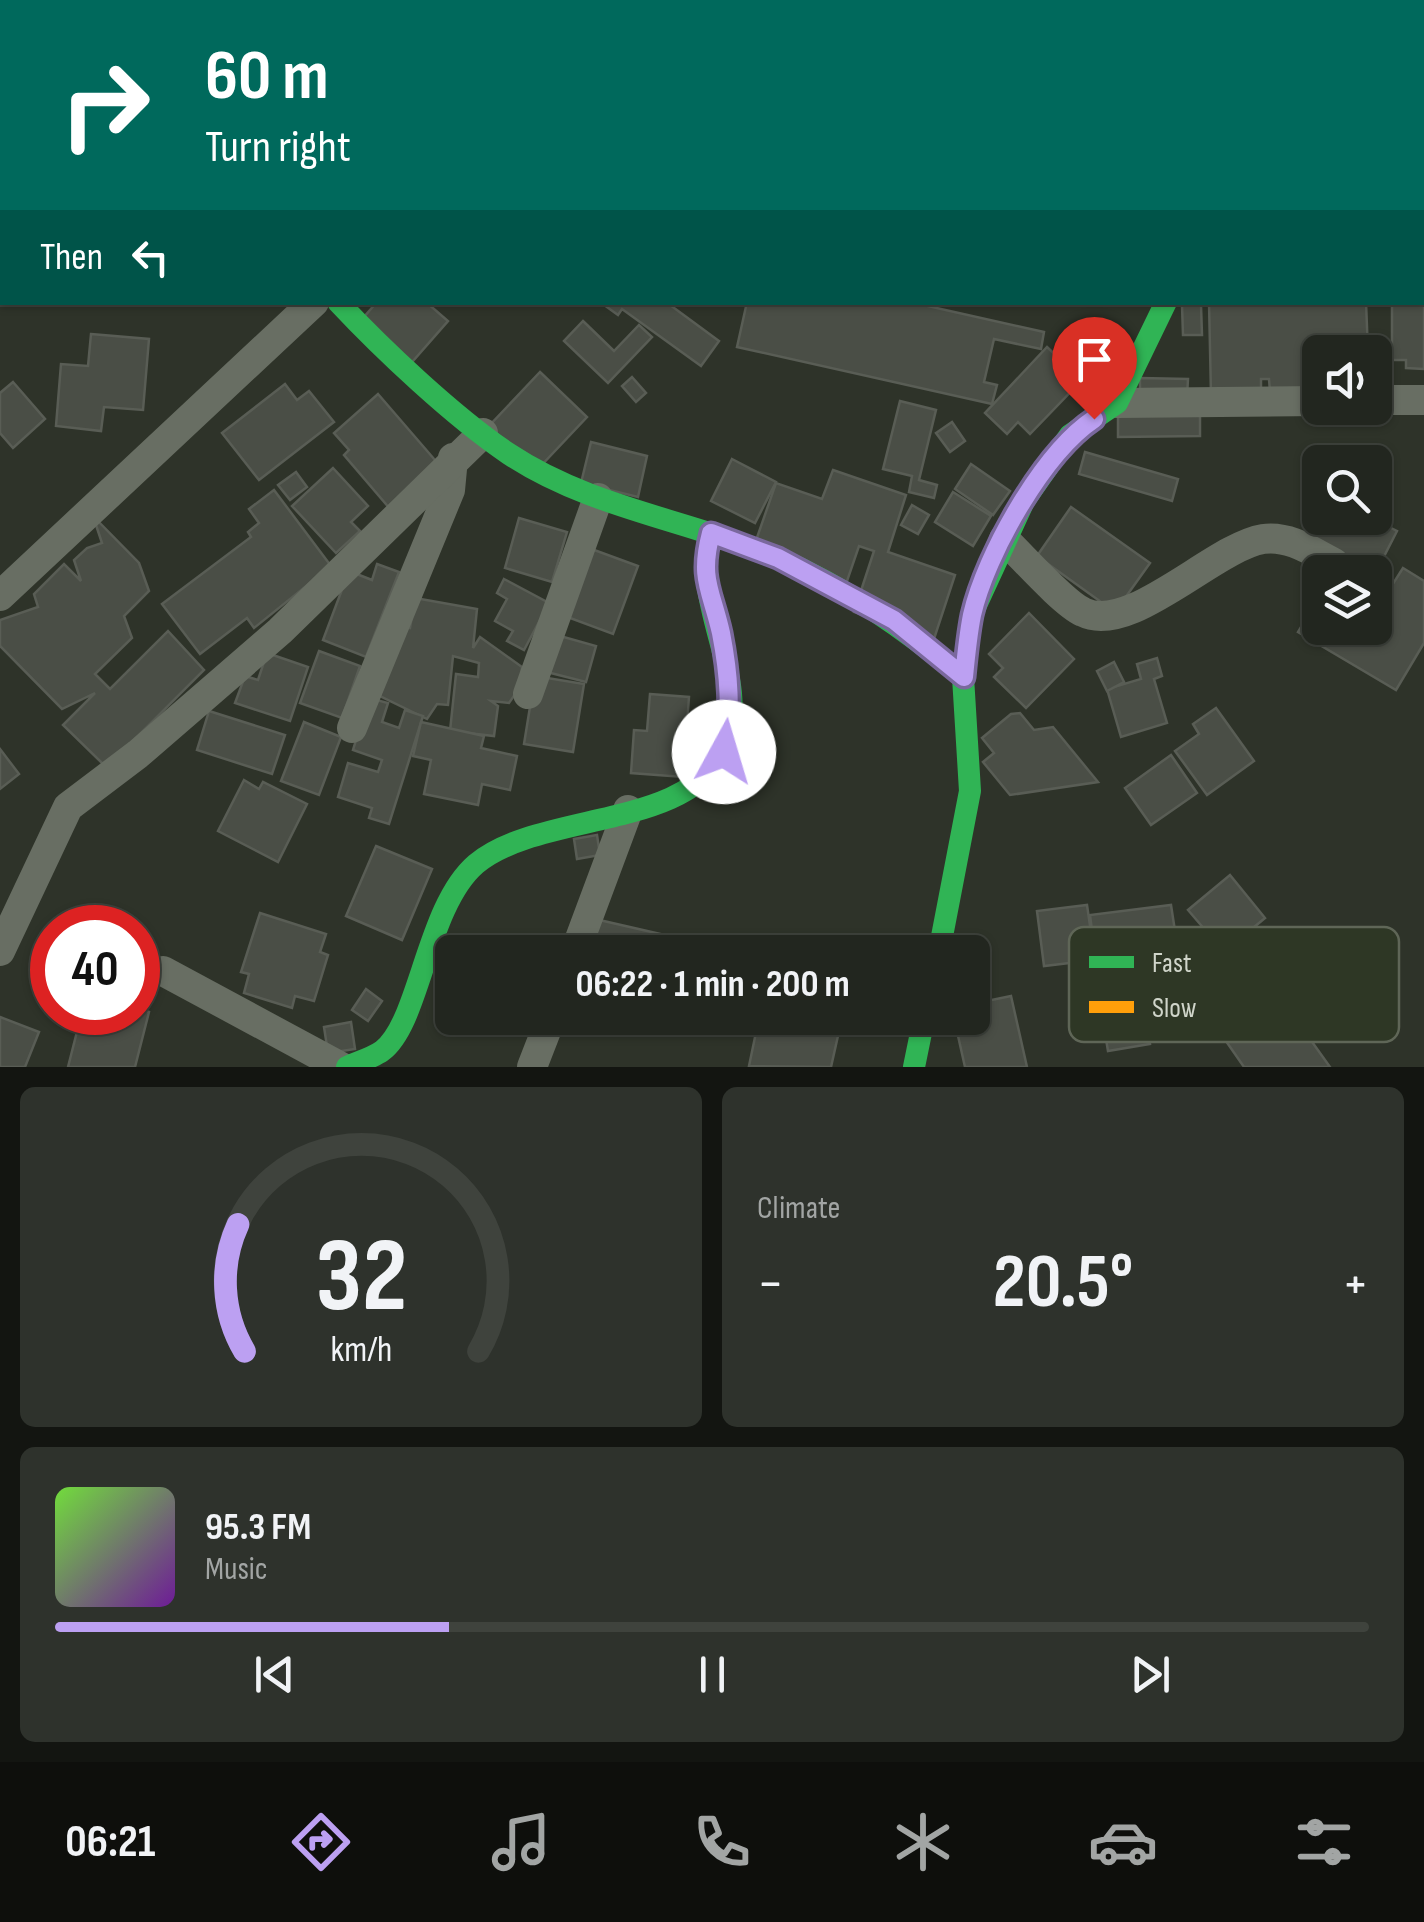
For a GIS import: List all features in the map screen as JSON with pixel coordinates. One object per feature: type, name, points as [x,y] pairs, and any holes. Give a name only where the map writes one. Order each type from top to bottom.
[{"type":"street","points":[[0,596],[311,305]]},
{"type":"street","points":[[341,305],[374,340],[509,454],[598,498],[778,558],[894,620],[964,677]]},
{"type":"street","points":[[942,935],[970,791],[964,677],[973,612],[1004,539],[1070,435],[1117,402],[1165,305]]},
{"type":"street","points":[[1392,400],[1424,400]]},
{"type":"street","points":[[1117,402],[1302,401]]},
{"type":"street","points":[[0,951],[68,807],[138,754],[280,631],[483,433]]},
{"type":"street","points":[[352,728],[450,490],[454,458]]},
{"type":"street","points":[[528,694],[598,498]]},
{"type":"street","points":[[162,972],[344,1067],[381,1052],[396,1036],[448,906],[477,863],[594,816],[674,799],[704,780],[724,752],[730,720],[729,683],[702,567],[711,533]]},
{"type":"street","points":[[1004,539],[1082,612],[1104,616],[1135,607],[1235,550],[1264,539],[1292,542],[1318,555]]},
{"type":"street","points":[[581,935],[628,810]]},
{"type":"street","points":[[532,1067],[544,1035]]},
{"type":"street","points":[[914,1067],[921,1035]]},
{"type":"building","points":[[374,305],[429,305],[448,321],[406,369],[357,325]]},
{"type":"building","points":[[604,305],[670,305],[719,341],[701,366],[622,309],[618,315]]},
{"type":"building","points":[[746,305],[923,305],[1044,332],[1041,349],[994,339],[984,382],[997,385],[992,404],[737,347]]},
{"type":"building","points":[[1182,305],[1201,305],[1202,335],[1183,335]]},
{"type":"building","points":[[1209,305],[1366,305],[1367,335],[1302,335],[1302,391],[1270,392],[1269,379],[1261,379],[1261,394],[1211,395]]},
{"type":"building","points":[[1392,305],[1424,305],[1424,369],[1406,368],[1406,360],[1392,360]]},
{"type":"building","points":[[583,321],[614,351],[639,325],[652,337],[608,383],[564,341]]},
{"type":"building","points":[[91,334],[149,339],[143,410],[104,407],[101,431],[56,426],[61,364],[88,366]]},
{"type":"building","points":[[1047,347],[1082,380],[1030,434],[1018,422],[1007,434],[985,413]]},
{"type":"building","points":[[540,372],[587,417],[536,471],[489,426]]},
{"type":"building","points":[[632,377],[646,393],[636,402],[622,386]]},
{"type":"building","points":[[1140,378],[1188,379],[1187,396],[1140,395]]},
{"type":"building","points":[[13,382],[45,419],[13,448],[0,433],[0,393]]},
{"type":"building","points":[[285,384],[297,400],[309,391],[334,422],[259,480],[222,433]]},
{"type":"building","points":[[378,394],[441,467],[391,510],[344,455],[349,450],[334,433]]},
{"type":"building","points":[[900,401],[936,410],[919,480],[937,485],[934,498],[909,492],[912,476],[883,469]]},
{"type":"building","points":[[1118,412],[1200,412],[1200,436],[1118,437]]},
{"type":"building","points":[[952,422],[965,441],[950,452],[936,433]]},
{"type":"building","points":[[591,442],[647,456],[638,497],[581,483]]},
{"type":"building","points":[[1085,452],[1178,479],[1172,501],[1079,474]]},
{"type":"building","points":[[732,459],[776,482],[755,523],[711,501]]},
{"type":"building","points":[[971,464],[1010,491],[993,515],[955,489]]},
{"type":"building","points":[[333,468],[368,506],[351,522],[360,531],[336,553],[292,506]]},
{"type":"building","points":[[833,470],[906,495],[888,552],[955,575],[934,639],[854,612],[874,551],[859,546],[846,584],[752,552],[776,483],[822,499]]},
{"type":"building","points":[[296,472],[307,487],[290,500],[278,485]]},
{"type":"building","points":[[274,490],[331,566],[254,628],[247,618],[200,654],[162,604],[251,537],[248,532],[259,523],[249,509]]},
{"type":"building","points":[[953,492],[991,516],[973,546],[935,522]]},
{"type":"building","points":[[912,505],[929,515],[918,534],[901,525]]},
{"type":"building","points":[[1071,507],[1150,563],[1115,612],[1037,556]]},
{"type":"building","points":[[93,516],[139,563],[149,591],[124,616],[132,638],[95,674],[110,689],[168,631],[204,670],[113,761],[103,764],[63,725],[95,693],[62,709],[0,646],[0,620],[38,607],[34,594],[64,564],[81,581],[74,560],[87,548],[102,543]]},
{"type":"building","points":[[519,518],[567,532],[552,582],[505,568]]},
{"type":"building","points":[[1392,528],[1397,531],[1385,555],[1324,555],[1311,541],[1314,535],[1392,535]]},
{"type":"building","points":[[586,547],[638,566],[613,634],[562,615]]},
{"type":"building","points":[[377,564],[399,572],[366,657],[323,640],[349,571],[372,580]]},
{"type":"building","points":[[1403,568],[1424,581],[1424,643],[1396,690],[1320,645],[1392,645],[1392,585]]},
{"type":"building","points":[[504,579],[549,603],[524,650],[507,641],[513,631],[495,621],[507,599],[497,593]]},
{"type":"building","points":[[415,598],[477,609],[473,648],[480,637],[522,667],[520,687],[509,703],[491,701],[498,706],[494,736],[450,731],[456,674],[478,677],[479,663],[453,656],[448,705],[437,704],[427,719],[380,696],[400,626],[410,628]]},
{"type":"building","points":[[1029,613],[1074,659],[1026,708],[994,677],[1003,668],[989,654]]},
{"type":"building","points":[[553,634],[596,646],[586,682],[543,671]]},
{"type":"building","points":[[319,651],[360,666],[342,718],[300,703]]},
{"type":"building","points":[[267,653],[308,667],[290,721],[235,703],[245,676],[258,680]]},
{"type":"building","points":[[1157,658],[1162,676],[1154,679],[1167,723],[1121,737],[1107,689],[1141,679],[1137,664]]},
{"type":"building","points":[[1114,662],[1124,682],[1107,691],[1097,671]]},
{"type":"building","points":[[535,676],[584,684],[573,752],[524,744]]},
{"type":"building","points":[[650,694],[689,697],[683,777],[631,773],[634,730],[647,731]]},
{"type":"building","points":[[369,698],[388,703],[382,722],[399,728],[405,710],[423,716],[389,824],[369,818],[372,808],[338,797],[348,763],[378,772],[382,760],[353,750]]},
{"type":"building","points":[[1216,708],[1254,761],[1207,795],[1175,751],[1199,734],[1193,724]]},
{"type":"building","points":[[209,711],[285,735],[272,774],[197,750]]},
{"type":"building","points":[[1020,713],[1034,730],[1053,727],[1098,782],[1010,795],[983,762],[994,753],[982,738],[1011,714]]},
{"type":"building","points":[[304,722],[341,737],[319,795],[281,781]]},
{"type":"building","points":[[421,722],[484,736],[481,748],[517,756],[510,790],[482,784],[478,805],[424,794],[431,760],[413,756]]},
{"type":"building","points":[[0,749],[19,774],[0,789]]},
{"type":"building","points":[[1171,755],[1197,793],[1151,825],[1125,788]]},
{"type":"building","points":[[244,780],[259,789],[263,782],[307,804],[278,862],[218,831]]},
{"type":"building","points":[[597,835],[600,855],[577,859],[574,839]]},
{"type":"building","points":[[376,846],[432,869],[402,940],[346,916]]},
{"type":"building","points":[[1230,875],[1265,918],[1254,927],[1203,927],[1188,910]]},
{"type":"building","points":[[1087,905],[1090,927],[1069,927],[1069,963],[1044,966],[1037,911]]},
{"type":"building","points":[[1171,905],[1174,927],[1092,927],[1090,915]]},
{"type":"building","points":[[260,913],[326,934],[320,952],[328,955],[314,1001],[295,996],[292,1008],[244,993],[249,974],[241,972]]},
{"type":"building","points":[[595,919],[665,935],[591,935]]},
{"type":"building","points":[[366,989],[382,1001],[368,1021],[352,1010]]},
{"type":"building","points":[[1011,996],[1027,1067],[965,1067],[958,1035],[990,1035],[990,1000]]},
{"type":"building","points":[[0,1017],[30,1029],[30,1035],[38,1035],[25,1067],[0,1067]]},
{"type":"building","points":[[351,1022],[355,1049],[328,1053],[324,1027]]},
{"type":"building","points":[[76,1035],[143,1035],[135,1067],[68,1067]]},
{"type":"building","points":[[755,1035],[838,1035],[831,1067],[749,1066]]},
{"type":"building","points":[[1106,1042],[1150,1042],[1150,1044],[1108,1051]]},
{"type":"building","points":[[1227,1042],[1312,1042],[1330,1067],[1244,1067]]},
{"type":"traffic: fast","points":[[341,305],[420,382],[509,454],[573,488],[744,545],[803,570],[875,611],[963,677]]},
{"type":"traffic: fast","points":[[942,935],[970,791],[963,677],[973,612],[1024,501],[1070,435],[1117,403],[1165,305]]},
{"type":"traffic: fast","points":[[347,1067],[382,1051],[395,1037],[446,907],[459,883],[476,864],[503,847],[537,835],[648,807],[681,793],[707,774],[724,748],[731,721],[727,668],[708,587],[706,560],[711,533]]},
{"type":"traffic: fast","points":[[914,1067],[921,1035]]},
{"type":"route","points":[[724,752],[730,720],[729,683],[702,567],[711,533],[778,558],[894,620],[964,677],[973,612],[996,555],[1024,501],[1070,435],[1094,419]]}]
